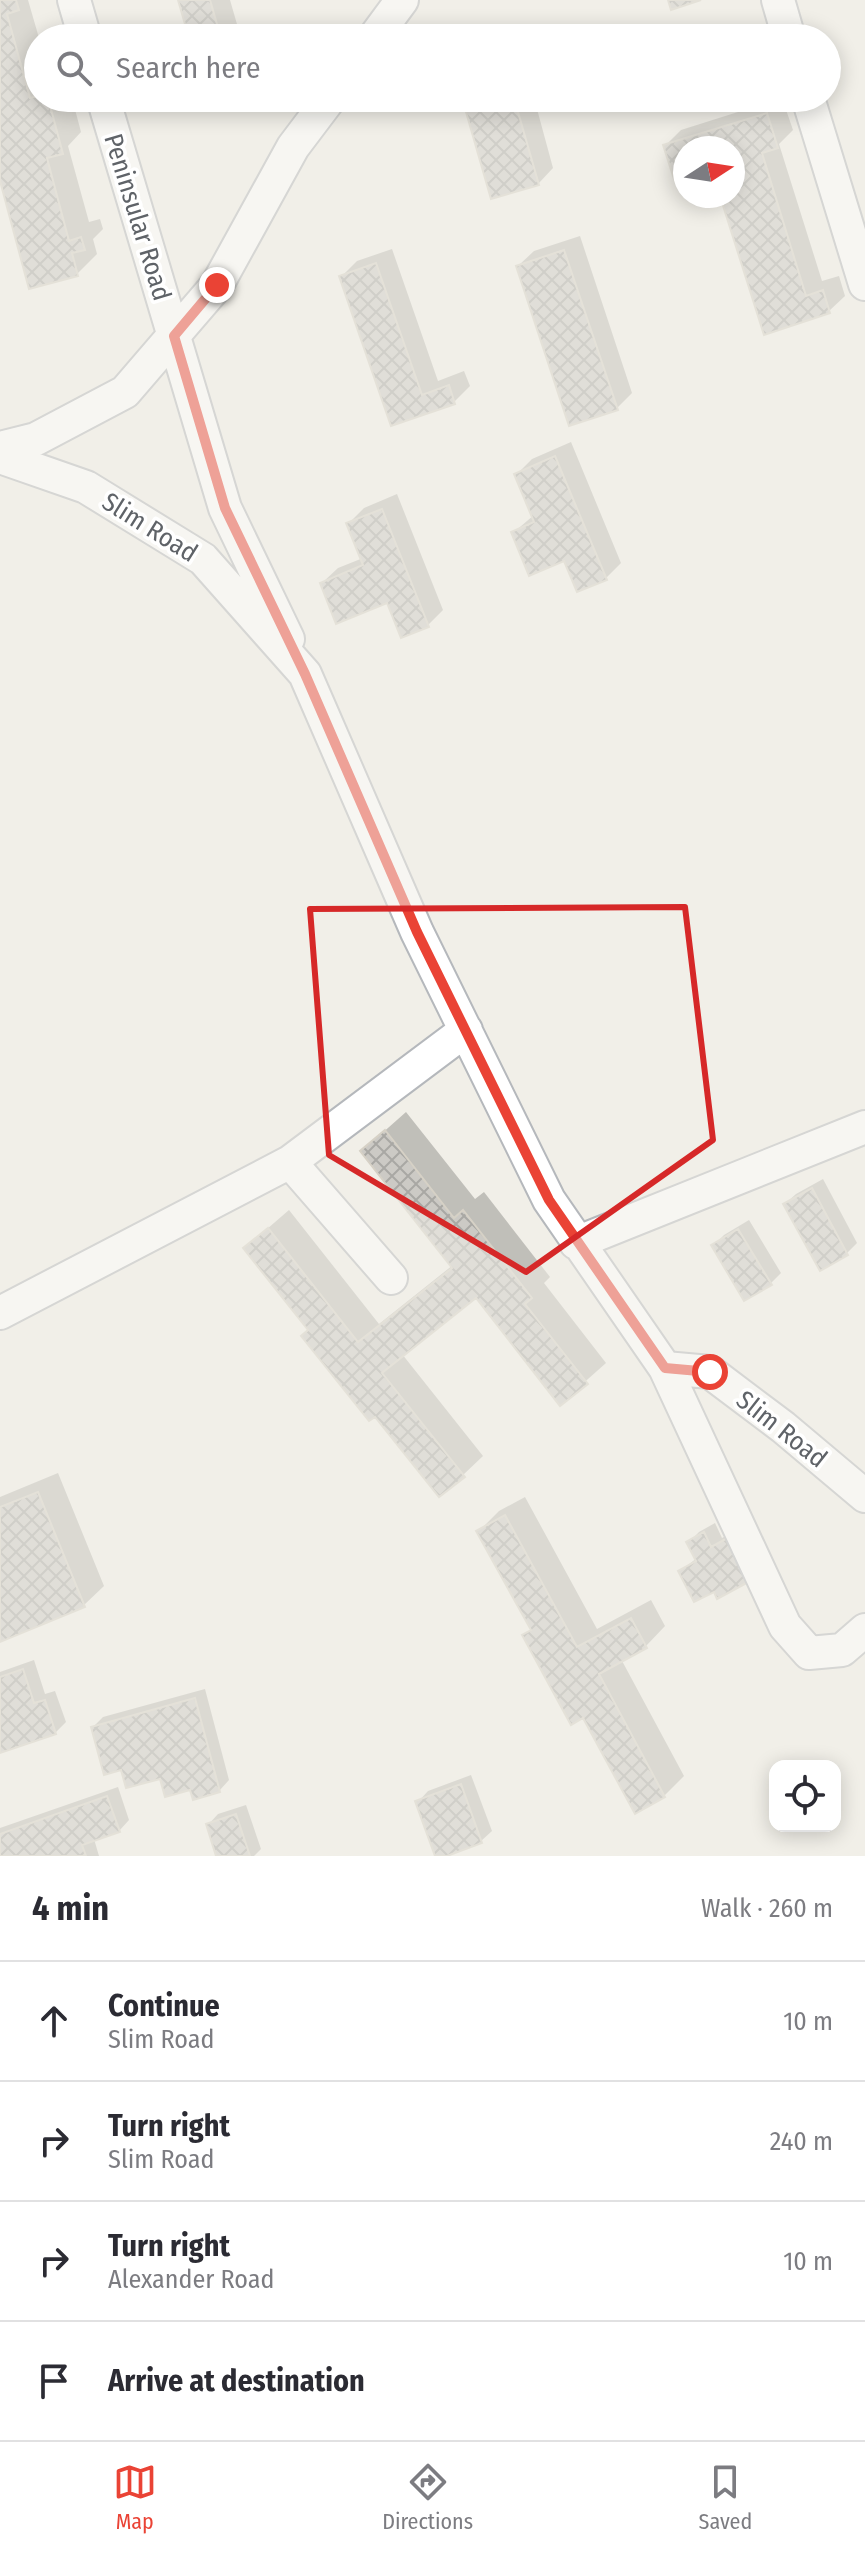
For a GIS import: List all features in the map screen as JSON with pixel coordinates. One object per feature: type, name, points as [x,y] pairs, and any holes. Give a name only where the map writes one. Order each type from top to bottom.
[{"type":"lane","points":[[74,0],[81,24]]},
{"type":"lane","points":[[384,24],[402,0]]},
{"type":"lane","points":[[778,0],[785,24]]},
{"type":"lane","name":"Peninsular Road","points":[[107,112],[174,336]]},
{"type":"lane","points":[[0,448],[36,439],[125,392],[217,285],[293,147],[319,112]]},
{"type":"lane","points":[[812,112],[865,284]]},
{"type":"lane","name":"Slim Road","points":[[174,336],[225,508],[305,674],[417,932],[549,1200],[665,1368],[710,1372],[783,1427],[865,1496]]},
{"type":"lane","name":"Slim Road","points":[[0,457],[86,487],[203,559],[305,674]]},
{"type":"lane","points":[[0,1313],[290,1162],[466,1030]]},
{"type":"lane","points":[[576,1243],[865,1127]]},
{"type":"lane","points":[[290,1162],[391,1278]]},
{"type":"lane","points":[[665,1368],[785,1626],[809,1653],[842,1650],[865,1630]]},
{"type":"highlighted area","points":[[685,907],[713,1140],[526,1272],[329,1155],[310,909]]},
{"type":"building","points":[[0,0],[16,0],[19,10],[7,14],[24,76],[24,112],[52,112],[63,154],[47,158],[69,241],[81,237],[85,250],[72,253],[78,276],[29,289],[0,181]]},
{"type":"building","points":[[178,0],[210,0],[217,24],[185,24]]},
{"type":"building","points":[[668,0],[701,0],[671,10]]},
{"type":"building","points":[[466,112],[518,112],[539,185],[491,199]]},
{"type":"building","points":[[767,113],[778,148],[762,153],[806,296],[823,290],[830,313],[764,335],[724,208],[745,208],[745,136],[692,136]]},
{"type":"building","points":[[673,142],[673,176],[663,145]]},
{"type":"building","points":[[564,250],[618,410],[569,426],[516,266]]},
{"type":"building","points":[[376,263],[422,395],[449,385],[455,404],[391,426],[339,276]]},
{"type":"building","points":[[555,456],[607,580],[577,592],[564,561],[529,576],[511,532],[534,522],[514,474]]},
{"type":"building","points":[[382,509],[429,627],[401,638],[387,603],[336,624],[320,583],[363,565],[346,523]]},
{"type":"building","points":[[385,1130],[454,1218],[463,1210],[532,1298],[525,1304],[588,1384],[560,1406],[476,1298],[382,1373],[465,1477],[439,1497],[375,1417],[369,1421],[301,1336],[308,1330],[243,1248],[268,1228],[358,1342],[452,1268],[360,1151]]},
{"type":"building","points":[[812,1188],[848,1255],[820,1271],[783,1204]]},
{"type":"building","points":[[738,1229],[772,1285],[744,1301],[711,1245]]},
{"type":"building","points":[[38,1492],[85,1607],[0,1642],[0,1507]]},
{"type":"building","points":[[505,1515],[577,1647],[631,1618],[647,1648],[599,1674],[665,1797],[635,1814],[583,1718],[571,1725],[522,1635],[531,1630],[476,1531]]},
{"type":"building","points":[[704,1532],[711,1547],[731,1536],[754,1579],[717,1599],[714,1592],[694,1602],[678,1571],[696,1561],[686,1542]]},
{"type":"building","points":[[23,1669],[34,1703],[45,1700],[56,1734],[0,1753],[0,1677]]},
{"type":"building","points":[[195,1698],[220,1792],[193,1800],[190,1790],[165,1797],[160,1779],[126,1788],[121,1770],[104,1775],[91,1727]]},
{"type":"building","points":[[461,1784],[482,1843],[447,1856],[435,1856],[415,1801]]},
{"type":"building","points":[[107,1796],[120,1832],[82,1845],[86,1856],[0,1856],[0,1834]]},
{"type":"building","points":[[236,1814],[250,1856],[216,1856],[206,1824]]},
{"type":"route","points":[[217,285],[174,336],[225,508],[305,674],[417,932],[549,1200],[576,1243],[665,1368],[710,1372]]}]
